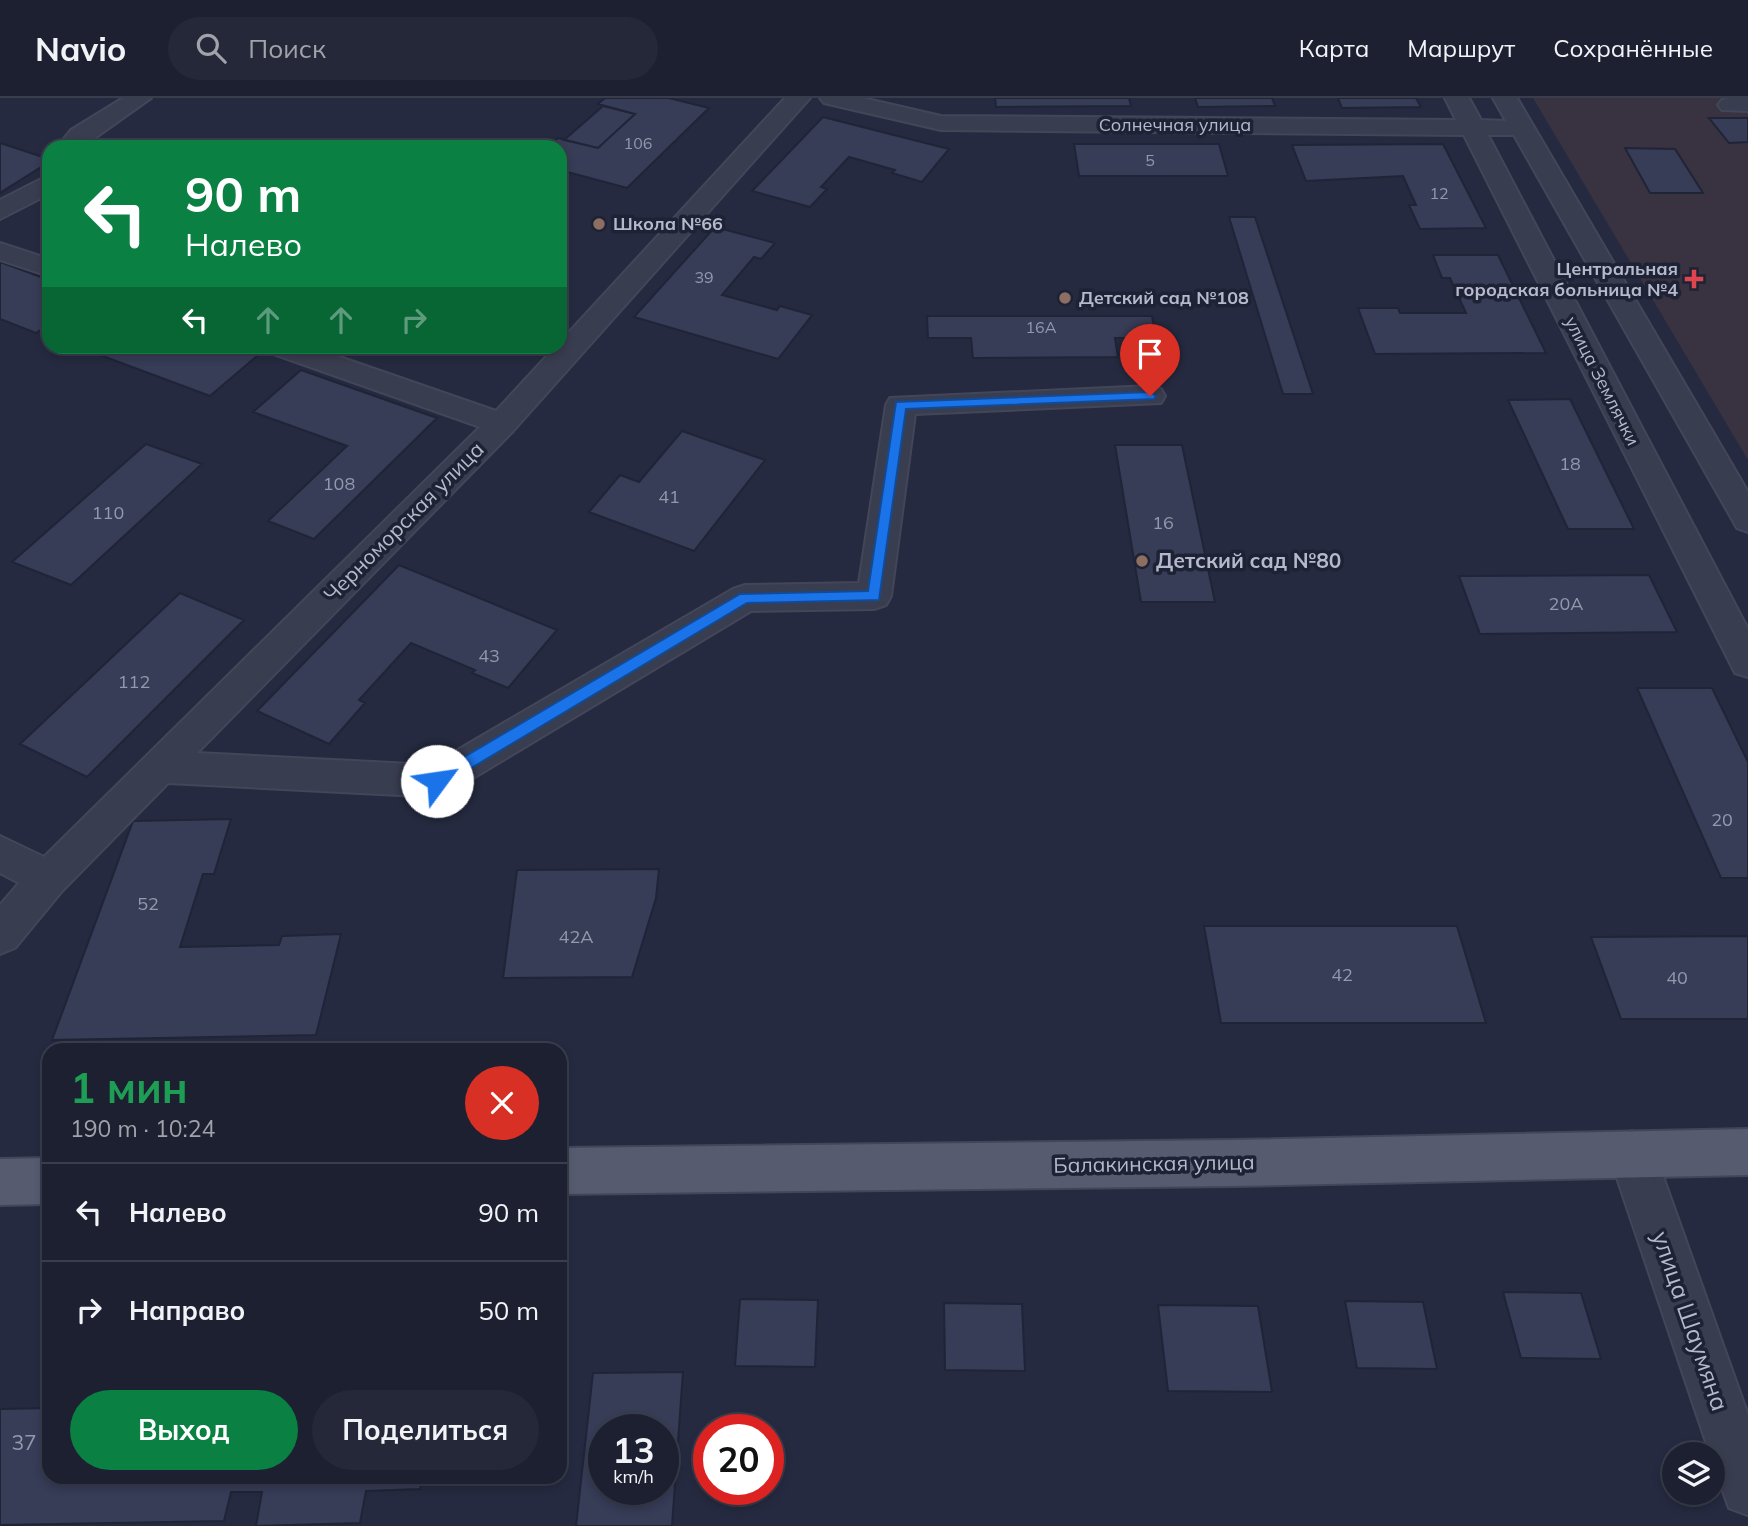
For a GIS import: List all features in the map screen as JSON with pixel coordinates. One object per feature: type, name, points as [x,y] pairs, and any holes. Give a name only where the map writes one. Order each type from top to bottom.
[{"type":"main road","name":"Балакинская улица","points":[[567,1171],[1234,1163],[1748,1152]]},
{"type":"main road","points":[[0,1182],[42,1181]]},
{"type":"street","points":[[75,140],[139,98]]},
{"type":"street","name":"Черноморская улица","points":[[567,352],[798,98]]},
{"type":"street","name":"Солнечная улица","points":[[832,98],[941,123],[1522,128]]},
{"type":"street","name":"улица Землячки","points":[[1457,98],[1736,620],[1748,663]]},
{"type":"street","points":[[1505,98],[1748,520]]},
{"type":"street","points":[[0,211],[42,187]]},
{"type":"street","points":[[0,251],[42,266]]},
{"type":"street","points":[[301,354],[502,424]]},
{"type":"street","name":"Черноморская улица","points":[[0,936],[48,880],[502,424],[566,354]]},
{"type":"street","points":[[160,767],[437,781],[745,598],[874,596],[901,405],[1150,396]]},
{"type":"street","points":[[0,853],[48,880]]},
{"type":"street","name":"улица Шаумяна","points":[[1632,1154],[1748,1489]]},
{"type":"shaded area","name":"Центральная городская больница №4","points":[[1533,98],[1748,98],[1748,460]]},
{"type":"building","points":[[605,98],[669,98],[709,108],[627,188],[567,172],[567,140],[598,148],[635,114],[598,104]]},
{"type":"building","points":[[995,98],[1129,98],[1131,106],[996,107]]},
{"type":"building","points":[[1195,98],[1272,98],[1275,106],[1198,107]]},
{"type":"building","points":[[1338,98],[1416,98],[1421,107],[1342,108]]},
{"type":"building","points":[[603,106],[635,114],[598,148],[564,140]]},
{"type":"building","points":[[823,117],[949,149],[922,182],[892,173],[895,170],[849,157],[821,187],[827,189],[810,207],[752,191]]},
{"type":"building","points":[[1709,118],[1748,118],[1748,142],[1729,143]]},
{"type":"building","points":[[0,143],[42,157],[42,166],[0,193]]},
{"type":"building","points":[[1074,144],[1219,144],[1228,176],[1079,176]]},
{"type":"building","points":[[1443,144],[1486,228],[1420,229],[1409,205],[1416,205],[1403,176],[1306,181],[1292,145]]},
{"type":"building","points":[[1625,148],[1675,149],[1703,193],[1650,193]]},
{"type":"building","points":[[1229,217],[1255,217],[1313,394],[1283,394]]},
{"type":"building","points":[[715,227],[775,243],[761,259],[754,257],[722,295],[777,310],[780,306],[812,315],[778,359],[634,317]]},
{"type":"building","points":[[1433,255],[1498,255],[1546,353],[1375,354],[1358,308],[1398,308],[1400,313],[1466,313],[1450,278],[1442,278]]},
{"type":"building","points":[[0,262],[42,277],[42,329],[36,333],[0,319]]},
{"type":"building","points":[[927,316],[1152,316],[1156,338],[1115,338],[1118,357],[973,358],[971,338],[928,338]]},
{"type":"building","points":[[97,354],[258,355],[210,396]]},
{"type":"building","points":[[301,370],[437,418],[314,539],[268,521],[347,446],[253,412]]},
{"type":"building","points":[[1570,399],[1634,529],[1568,529],[1508,400]]},
{"type":"building","points":[[682,431],[765,460],[694,551],[589,512],[620,475],[639,482]]},
{"type":"building","points":[[146,444],[202,464],[71,585],[12,562]]},
{"type":"building","points":[[1115,445],[1182,445],[1215,602],[1141,602]]},
{"type":"building","points":[[399,565],[557,630],[508,688],[472,673],[475,670],[411,643],[359,700],[365,703],[329,744],[257,711]]},
{"type":"building","points":[[1649,575],[1677,632],[1480,634],[1459,576]]},
{"type":"building","points":[[180,593],[244,620],[87,777],[20,744]]},
{"type":"building","points":[[1637,688],[1712,688],[1748,762],[1748,878],[1721,878]]},
{"type":"building","points":[[231,819],[214,874],[203,874],[180,947],[279,945],[282,936],[341,934],[316,1035],[52,1040],[133,821]]},
{"type":"building","points":[[659,869],[656,898],[632,977],[503,978],[517,870]]},
{"type":"building","points":[[1204,926],[1457,926],[1486,1023],[1221,1023]]},
{"type":"building","points":[[1748,936],[1748,1019],[1621,1019],[1591,937]]},
{"type":"building","points":[[1503,1292],[1581,1293],[1601,1359],[1521,1358]]},
{"type":"building","points":[[740,1299],[818,1300],[815,1367],[735,1366]]},
{"type":"building","points":[[1345,1301],[1423,1302],[1437,1369],[1357,1368]]},
{"type":"building","points":[[944,1303],[1022,1304],[1025,1371],[945,1370]]},
{"type":"building","points":[[1158,1305],[1258,1306],[1272,1392],[1168,1391]]},
{"type":"building","points":[[683,1372],[679,1428],[679,1414],[588,1414],[593,1373]]},
{"type":"building","points":[[42,1408],[42,1484],[421,1484],[420,1489],[366,1491],[360,1523],[256,1526],[262,1492],[231,1492],[224,1521],[0,1525],[0,1409]]},
{"type":"building","points":[[588,1418],[588,1505],[674,1505],[672,1526],[576,1526]]},
{"type":"place","name":"Школа №66","points":[[599,224]]},
{"type":"place","name":"Центральная городская больница №4","points":[[1694,279]]},
{"type":"place","name":"Детский сад №108","points":[[1065,298]]},
{"type":"place","name":"Детский сад №80","points":[[1142,561]]},
{"type":"route","points":[[437,781],[745,598],[874,596],[901,405],[1150,396]]}]
